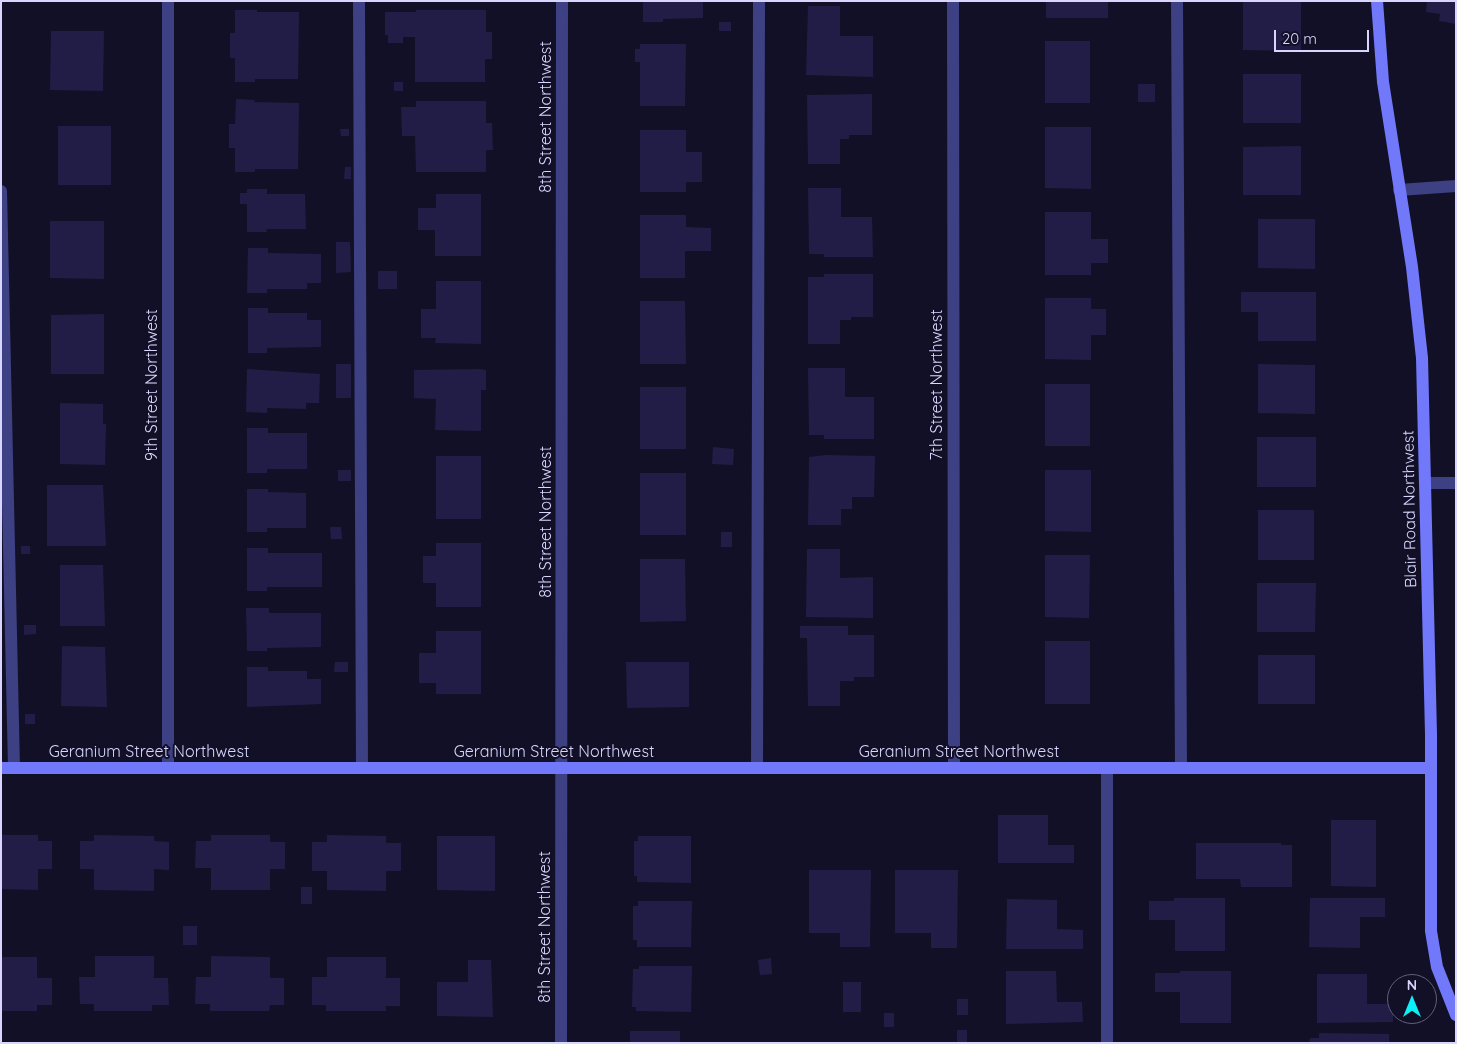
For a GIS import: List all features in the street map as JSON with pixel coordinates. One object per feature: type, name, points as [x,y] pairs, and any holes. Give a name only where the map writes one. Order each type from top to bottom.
[{"type":"street","name":"9th Street Northwest","points":[[168,1],[168,768]]},
{"type":"street","points":[[359,1],[362,768]]},
{"type":"street","name":"8th Street Northwest","points":[[560,1043],[562,1]]},
{"type":"street","points":[[757,768],[758,1]]},
{"type":"street","name":"7th Street Northwest","points":[[953,1],[954,768]]},
{"type":"street","points":[[1177,1],[1181,768]]},
{"type":"street","name":"Blair Road Northwest","points":[[1377,1],[1384,82],[1412,267],[1422,358],[1431,768],[1431,931],[1437,967],[1456,1015]]},
{"type":"street","points":[[1399,190],[1456,186]]},
{"type":"street","points":[[1,191],[8,768]]},
{"type":"street","points":[[1426,483],[1456,483]]},
{"type":"street","name":"Geranium Street Northwest","points":[[8,768],[1431,768]]},
{"type":"street","points":[[1107,768],[1107,1043]]},
{"type":"building","points":[[643,1],[703,1],[703,18],[663,19],[663,22],[643,22]]},
{"type":"building","points":[[1046,1],[1108,1],[1108,18],[1046,18]]},
{"type":"building","points":[[1243,1],[1301,2],[1301,51],[1243,50]]},
{"type":"building","points":[[1427,1],[1456,1],[1456,24],[1439,21],[1440,14],[1426,12]]},
{"type":"building","points":[[808,6],[840,6],[840,36],[873,36],[873,77],[806,75]]},
{"type":"building","points":[[235,10],[299,12],[298,79],[255,79],[255,82],[235,82],[235,58],[230,58],[230,33],[235,33]]},
{"type":"building","points":[[416,10],[486,10],[486,32],[492,32],[492,59],[485,59],[485,82],[415,82],[415,37],[403,37],[403,43],[388,43],[388,35],[385,35],[385,12],[416,12]]},
{"type":"building","points":[[719,22],[731,22],[731,31],[719,31]]},
{"type":"building","points":[[51,31],[104,31],[103,91],[50,90]]},
{"type":"building","points":[[1045,41],[1090,41],[1090,103],[1045,103]]},
{"type":"building","points":[[640,44],[686,44],[685,106],[640,106],[640,62],[635,62],[635,49],[640,49]]},
{"type":"building","points":[[1243,74],[1301,74],[1301,123],[1243,123]]},
{"type":"building","points":[[394,82],[403,82],[403,91],[394,91]]},
{"type":"building","points":[[1138,84],[1155,84],[1155,102],[1138,102]]},
{"type":"building","points":[[872,94],[872,135],[849,135],[849,139],[840,139],[840,164],[808,164],[807,95]]},
{"type":"building","points":[[236,99],[255,100],[254,102],[299,103],[298,169],[255,169],[255,172],[235,172],[235,148],[229,148],[229,124],[235,124]]},
{"type":"building","points":[[416,101],[486,101],[486,123],[492,123],[493,150],[486,150],[486,172],[416,172],[415,136],[402,136],[401,107],[416,107]]},
{"type":"building","points":[[58,126],[111,126],[111,185],[58,185]]},
{"type":"building","points":[[1045,127],[1091,127],[1091,189],[1045,188]]},
{"type":"building","points":[[340,129],[349,129],[349,136],[341,136]]},
{"type":"building","points":[[640,130],[686,130],[686,152],[702,152],[702,182],[686,182],[686,192],[640,192]]},
{"type":"building","points":[[1301,146],[1301,195],[1243,195],[1243,147]]},
{"type":"building","points":[[345,167],[351,167],[351,179],[344,179]]},
{"type":"building","points":[[808,188],[841,188],[841,217],[872,217],[873,257],[824,257],[824,254],[809,254]]},
{"type":"building","points":[[247,189],[267,189],[267,194],[305,194],[306,229],[266,229],[267,232],[247,232],[247,204],[240,204],[240,193],[247,193]]},
{"type":"building","points":[[436,194],[481,194],[481,256],[435,256],[435,230],[418,230],[418,208],[436,208]]},
{"type":"building","points":[[1045,212],[1091,212],[1091,239],[1108,239],[1108,263],[1091,263],[1091,275],[1045,275]]},
{"type":"building","points":[[640,215],[686,215],[686,227],[711,228],[711,251],[685,251],[685,278],[640,278]]},
{"type":"building","points":[[1258,219],[1315,219],[1315,269],[1258,268]]},
{"type":"building","points":[[50,221],[104,221],[104,279],[50,278]]},
{"type":"building","points":[[336,242],[350,242],[351,272],[336,273]]},
{"type":"building","points":[[248,248],[268,248],[268,253],[321,254],[321,283],[307,283],[307,289],[267,289],[267,293],[247,293]]},
{"type":"building","points":[[378,271],[397,271],[397,289],[378,289]]},
{"type":"building","points":[[824,274],[873,274],[873,317],[851,317],[851,320],[840,320],[840,344],[808,344],[808,277],[824,277]]},
{"type":"building","points":[[436,281],[481,281],[481,344],[435,343],[436,338],[421,338],[421,309],[436,309]]},
{"type":"building","points":[[1241,292],[1316,292],[1316,341],[1258,341],[1258,312],[1241,312]]},
{"type":"building","points":[[1045,298],[1091,298],[1091,309],[1106,309],[1106,335],[1091,335],[1091,360],[1045,359]]},
{"type":"building","points":[[640,301],[685,301],[686,364],[640,364]]},
{"type":"building","points":[[248,308],[268,308],[268,313],[307,313],[307,320],[321,320],[321,347],[267,348],[267,353],[248,353]]},
{"type":"building","points":[[104,314],[104,374],[51,374],[51,315]]},
{"type":"building","points":[[336,364],[351,364],[351,398],[336,398]]},
{"type":"building","points":[[1258,364],[1315,365],[1315,414],[1258,413]]},
{"type":"building","points":[[808,368],[845,368],[845,397],[874,397],[874,439],[824,439],[824,435],[809,435]]},
{"type":"building","points":[[247,369],[320,374],[319,403],[306,403],[306,409],[267,408],[267,413],[246,412]]},
{"type":"building","points":[[414,370],[486,370],[486,390],[481,390],[481,431],[435,430],[436,399],[414,398]]},
{"type":"building","points":[[1045,384],[1090,384],[1090,446],[1045,446]]},
{"type":"building","points":[[640,387],[686,387],[686,449],[640,449]]},
{"type":"building","points":[[60,403],[103,404],[103,424],[106,424],[105,465],[60,464]]},
{"type":"building","points":[[247,428],[268,428],[268,433],[307,433],[307,469],[267,469],[267,473],[247,473]]},
{"type":"building","points":[[1257,437],[1316,437],[1316,487],[1257,487]]},
{"type":"building","points":[[713,447],[734,449],[733,465],[712,464]]},
{"type":"building","points":[[826,455],[875,456],[874,497],[852,497],[852,509],[841,509],[841,525],[808,525],[809,457]]},
{"type":"building","points":[[436,456],[481,456],[481,519],[436,519]]},
{"type":"building","points":[[338,470],[351,470],[351,481],[338,481]]},
{"type":"building","points":[[1045,470],[1091,470],[1091,532],[1045,531]]},
{"type":"building","points":[[640,473],[686,473],[686,535],[640,535]]},
{"type":"building","points":[[47,485],[103,485],[106,546],[47,546]]},
{"type":"building","points":[[247,489],[268,489],[268,492],[306,493],[306,528],[267,528],[267,532],[247,532]]},
{"type":"building","points":[[1258,510],[1314,510],[1314,560],[1258,560]]},
{"type":"building","points":[[330,527],[341,527],[342,539],[331,539]]},
{"type":"building","points":[[721,532],[732,532],[732,547],[721,547]]},
{"type":"building","points":[[436,543],[481,543],[481,607],[436,607],[436,583],[423,583],[423,556],[436,556]]},
{"type":"building","points":[[21,546],[30,546],[30,554],[21,554]]},
{"type":"building","points":[[247,548],[268,548],[268,553],[322,553],[322,587],[267,587],[267,591],[247,591]]},
{"type":"building","points":[[807,549],[840,549],[840,578],[873,577],[873,618],[806,617]]},
{"type":"building","points":[[1045,555],[1090,555],[1089,618],[1045,617]]},
{"type":"building","points":[[640,559],[685,559],[686,621],[640,622]]},
{"type":"building","points":[[60,565],[103,565],[105,626],[60,626]]},
{"type":"building","points":[[1257,583],[1316,583],[1315,632],[1257,632]]},
{"type":"building","points":[[246,608],[269,608],[269,613],[321,613],[321,647],[267,648],[267,651],[247,651]]},
{"type":"building","points":[[24,625],[36,625],[36,634],[24,635]]},
{"type":"building","points":[[800,626],[848,626],[848,635],[874,635],[874,677],[854,677],[854,681],[840,681],[840,706],[808,706],[807,638],[800,638]]},
{"type":"building","points":[[436,631],[481,631],[481,694],[436,694],[436,683],[419,683],[419,653],[436,653]]},
{"type":"building","points":[[1045,641],[1090,641],[1090,704],[1045,704]]},
{"type":"building","points":[[62,646],[105,647],[107,707],[61,706]]},
{"type":"building","points":[[1258,655],[1315,655],[1315,704],[1258,704]]},
{"type":"building","points":[[335,662],[348,662],[348,672],[334,672]]},
{"type":"building","points":[[626,662],[689,662],[689,707],[627,708]]},
{"type":"building","points":[[247,667],[268,667],[268,671],[307,671],[307,679],[321,679],[321,704],[247,707]]},
{"type":"building","points":[[25,714],[35,714],[35,724],[25,724]]},
{"type":"building","points":[[998,815],[1048,815],[1048,845],[1074,845],[1074,863],[998,863]]},
{"type":"building","points":[[1331,820],[1376,820],[1376,887],[1331,886]]},
{"type":"building","points":[[1,835],[38,835],[38,841],[52,841],[52,869],[38,869],[38,890],[1,889]]},
{"type":"building","points":[[94,835],[154,836],[154,841],[169,842],[169,870],[154,869],[154,891],[94,890],[94,869],[80,869],[80,841],[94,841]]},
{"type":"building","points":[[211,835],[270,835],[270,842],[285,842],[285,869],[270,869],[270,890],[211,890],[211,868],[195,868],[196,841],[211,841]]},
{"type":"building","points":[[327,835],[386,836],[386,843],[401,843],[401,871],[386,871],[386,891],[327,890],[327,871],[312,871],[312,842],[327,842]]},
{"type":"building","points":[[437,836],[495,836],[495,891],[437,890]]},
{"type":"building","points":[[638,836],[691,836],[691,883],[637,882],[637,876],[634,876],[634,841],[638,841]]},
{"type":"building","points":[[1196,843],[1281,843],[1281,845],[1292,845],[1292,887],[1241,887],[1240,879],[1196,879]]},
{"type":"building","points":[[809,870],[871,870],[870,947],[840,947],[840,933],[809,933]]},
{"type":"building","points":[[895,870],[958,870],[957,948],[931,948],[931,933],[895,933]]},
{"type":"building","points":[[301,887],[312,887],[312,904],[301,904]]},
{"type":"building","points":[[1174,898],[1225,898],[1225,951],[1175,951],[1175,920],[1149,920],[1149,901],[1174,901]]},
{"type":"building","points":[[1310,898],[1385,898],[1385,917],[1360,917],[1360,948],[1309,947]]},
{"type":"building","points":[[1007,899],[1057,900],[1057,929],[1083,930],[1083,949],[1006,949]]},
{"type":"building","points":[[638,901],[692,901],[691,947],[637,947],[637,940],[633,940],[633,906],[638,906]]},
{"type":"building","points":[[183,926],[197,926],[197,945],[183,945]]},
{"type":"building","points":[[95,956],[154,956],[154,978],[168,978],[169,1005],[152,1005],[152,1011],[94,1011],[94,1004],[80,1004],[79,977],[95,977]]},
{"type":"building","points":[[211,956],[270,957],[270,978],[284,978],[284,1005],[270,1005],[269,1011],[210,1011],[210,1004],[195,1004],[196,977],[211,977]]},
{"type":"building","points":[[1,957],[37,957],[37,978],[52,978],[52,1005],[37,1005],[37,1011],[1,1011]]},
{"type":"building","points":[[327,957],[386,957],[386,978],[400,978],[400,1006],[386,1006],[386,1011],[326,1011],[326,1005],[312,1005],[312,977],[327,977]]},
{"type":"building","points":[[771,958],[772,974],[760,975],[758,960]]},
{"type":"building","points":[[468,960],[491,960],[493,1017],[437,1016],[437,982],[468,982]]},
{"type":"building","points":[[639,966],[692,966],[691,1012],[636,1011],[636,1007],[632,1007],[633,969],[639,969]]},
{"type":"building","points":[[1006,971],[1056,971],[1057,1002],[1082,1002],[1083,1022],[1006,1024]]},
{"type":"building","points":[[1180,971],[1231,971],[1231,1023],[1180,1023],[1180,992],[1155,992],[1155,973],[1180,973]]},
{"type":"building","points":[[1317,974],[1367,974],[1367,1004],[1387,1004],[1387,1022],[1317,1023]]},
{"type":"building","points":[[843,982],[861,982],[861,1012],[843,1012]]},
{"type":"building","points":[[957,999],[968,999],[968,1015],[957,1015]]},
{"type":"building","points":[[884,1013],[894,1013],[894,1027],[884,1027]]},
{"type":"building","points":[[957,1030],[967,1030],[967,1043],[957,1043]]},
{"type":"building","points":[[630,1031],[680,1031],[680,1043],[630,1043]]},
{"type":"building","points":[[1319,1033],[1389,1034],[1389,1043],[1309,1043],[1310,1038],[1319,1038]]}]
